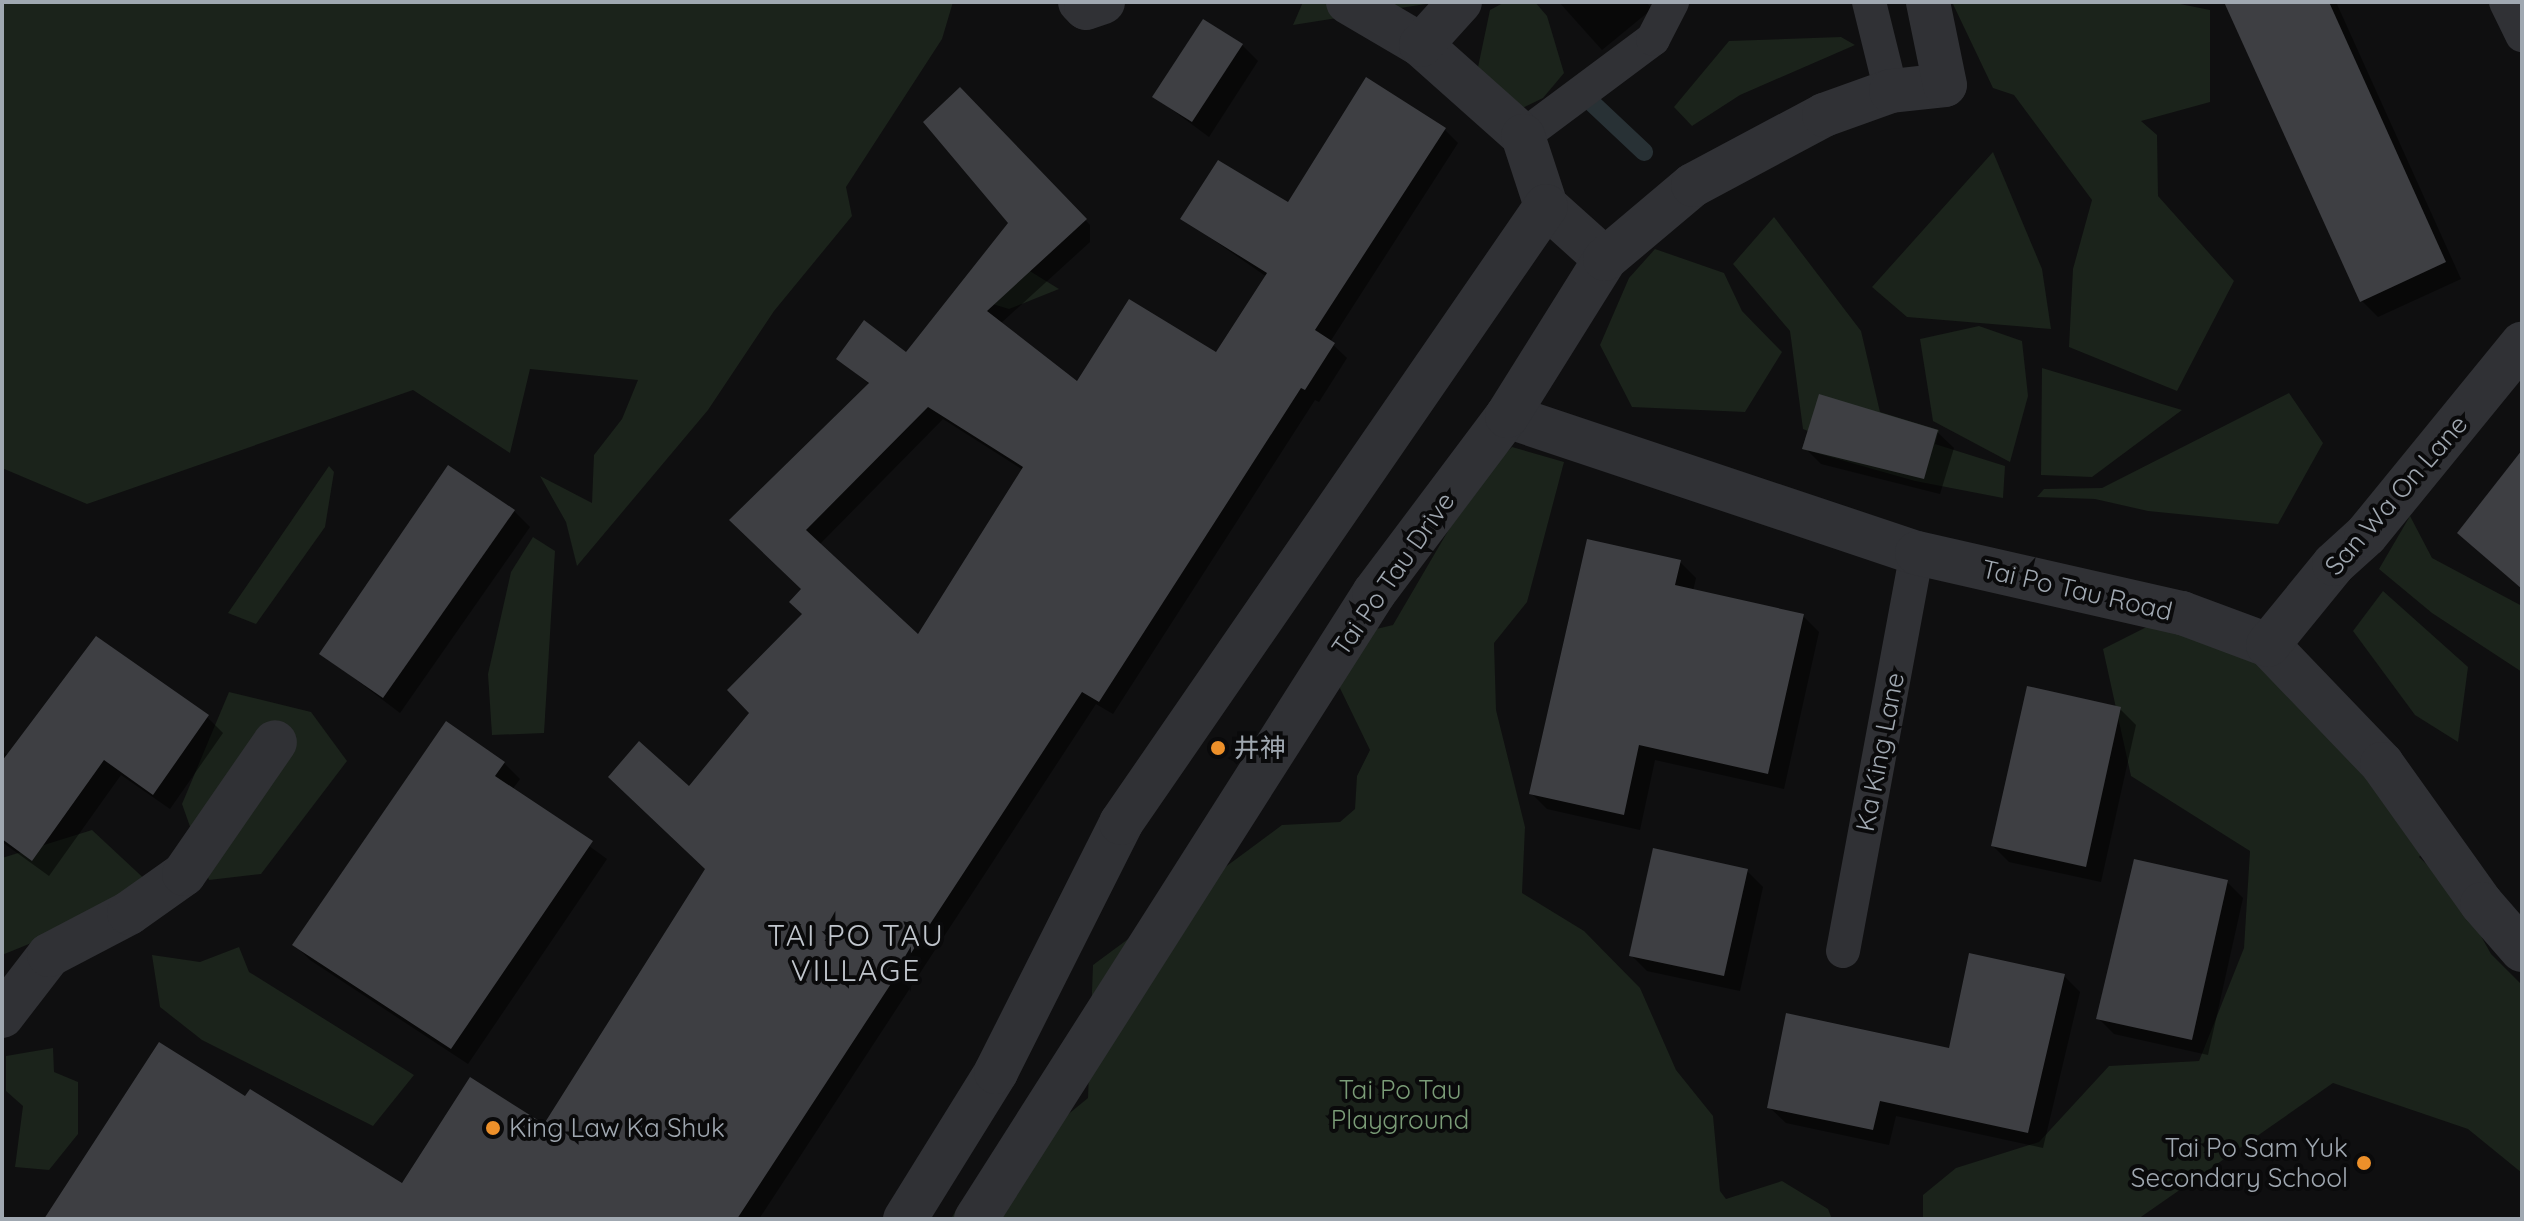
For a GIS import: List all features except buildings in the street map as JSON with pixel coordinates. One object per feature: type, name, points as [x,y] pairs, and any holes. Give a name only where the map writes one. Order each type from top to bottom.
[{"type":"street","points":[[1080,2],[1086,8],[1103,2]]},
{"type":"street","points":[[1348,2],[1421,45],[1523,136],[1546,206],[1605,259]]},
{"type":"street","points":[[1421,45],[1460,2]]},
{"type":"street","name":"Tai Po Tau Drive","points":[[976,1219],[1374,593],[1507,416],[1605,259],[1693,185],[1824,115],[1891,91],[1945,85],[1928,2]]},
{"type":"street","points":[[905,1219],[996,1072],[1121,823],[1546,206]]},
{"type":"street","name":"San Wa On Lane","points":[[2268,645],[2334,564],[2366,535],[2522,344]]},
{"type":"street","name":"Tai Po Tau Road","points":[[1507,416],[1917,553],[2182,613],[2268,645],[2382,764],[2482,904],[2522,950]]},
{"type":"street","points":[[2,1016],[49,955],[129,913],[184,874],[275,742]]},
{"type":"lane","points":[[1523,136],[1653,39],[1672,2]]},
{"type":"lane","points":[[1869,2],[1891,91]]},
{"type":"lane","points":[[2506,2],[2522,35]]},
{"type":"lane","name":"Ka King Lane","points":[[1843,951],[1917,553]]},
{"type":"green space","points":[[2,2],[953,2],[942,39],[846,187],[852,216],[774,311],[708,410],[577,566],[566,522],[540,476],[592,503],[594,455],[622,419],[638,380],[530,369],[510,453],[413,390],[87,504],[2,468]]},
{"type":"green space","points":[[1303,2],[1432,2],[1432,3],[1293,25]]},
{"type":"green space","points":[[1505,2],[1535,2],[1547,16],[1564,73],[1543,98],[1514,112],[1477,72],[1490,10]]},
{"type":"green space","points":[[1952,2],[2170,2],[2210,10],[2210,102],[2141,121],[2157,135],[2158,196],[2234,281],[2177,391],[2069,347],[2073,269],[2092,200],[2014,95],[1993,88]]},
{"type":"green space","points":[[1841,37],[1855,45],[1740,95],[1692,126],[1674,107],[1729,41]]},
{"type":"green space","points":[[1993,152],[2042,269],[2051,329],[1907,317],[1872,287]]},
{"type":"green space","points":[[1774,217],[1861,331],[1880,412],[1939,430],[1935,444],[2005,466],[2003,498],[1915,481],[1802,449],[1808,431],[1803,429],[1790,331],[1733,264]]},
{"type":"green space","points":[[1655,249],[1724,273],[1742,311],[1782,352],[1745,412],[1632,407],[1600,345],[1629,278]]},
{"type":"green space","points":[[1007,257],[1059,289],[1009,309],[976,299]]},
{"type":"green space","points":[[1979,326],[2022,341],[2028,396],[2010,462],[1933,421],[1920,339]]},
{"type":"green space","points":[[2042,368],[2182,410],[2092,477],[2041,475]]},
{"type":"green space","points":[[2289,393],[2323,443],[2278,524],[2148,511],[2095,499],[2037,497],[2044,489],[2102,488]]},
{"type":"green space","name":"Tai Po Tau Playground","points":[[1512,447],[1564,462],[1527,602],[1494,643],[1496,710],[1525,827],[1522,893],[1584,931],[1640,988],[1676,1070],[1713,1116],[1720,1191],[1726,1199],[1782,1181],[1828,1209],[1832,1219],[951,1219],[960,1203],[1088,1098],[1093,965],[1282,825],[1340,822],[1355,809],[1357,776],[1370,750],[1318,643],[1393,625],[1479,478]]},
{"type":"green space","points":[[329,466],[334,472],[325,527],[256,624],[228,613]]},
{"type":"green space","points":[[2410,516],[2432,558],[2522,606],[2522,672],[2432,613],[2379,569]]},
{"type":"green space","points":[[533,537],[555,551],[544,733],[492,735],[488,674],[511,572]]},
{"type":"green space","points":[[2383,591],[2468,667],[2458,742],[2415,715],[2353,631]]},
{"type":"green space","points":[[2198,601],[2321,670],[2427,847],[2419,857],[2457,893],[2491,954],[2522,985],[2522,1173],[2468,1129],[2333,1083],[2138,1219],[1923,1219],[1923,1195],[1956,1168],[2039,1142],[2109,1066],[2199,1061],[2244,948],[2250,851],[2131,776],[2103,649]]},
{"type":"green space","points":[[229,692],[311,712],[347,761],[261,874],[209,880],[182,804]]},
{"type":"green space","points":[[92,830],[151,885],[132,902],[2,955],[2,858]]},
{"type":"green space","points":[[239,947],[249,972],[414,1075],[373,1126],[202,1040],[160,1007],[152,955],[200,962]]},
{"type":"green space","points":[[53,1048],[54,1072],[78,1082],[78,1134],[49,1170],[15,1167],[23,1106],[6,1091],[6,1056]]},
{"type":"waterway","points":[[1591,102],[1644,152]]},
{"type":"place","name":"井神","points":[[1218,748]]},
{"type":"place","name":"King Law Ka Shuk","points":[[493,1128]]},
{"type":"place","name":"Tai Po Sam Yuk Secondary School","points":[[2364,1163]]},
{"type":"district","name":"TAI PO TAU VILLAGE","points":[[856,952]]}]
